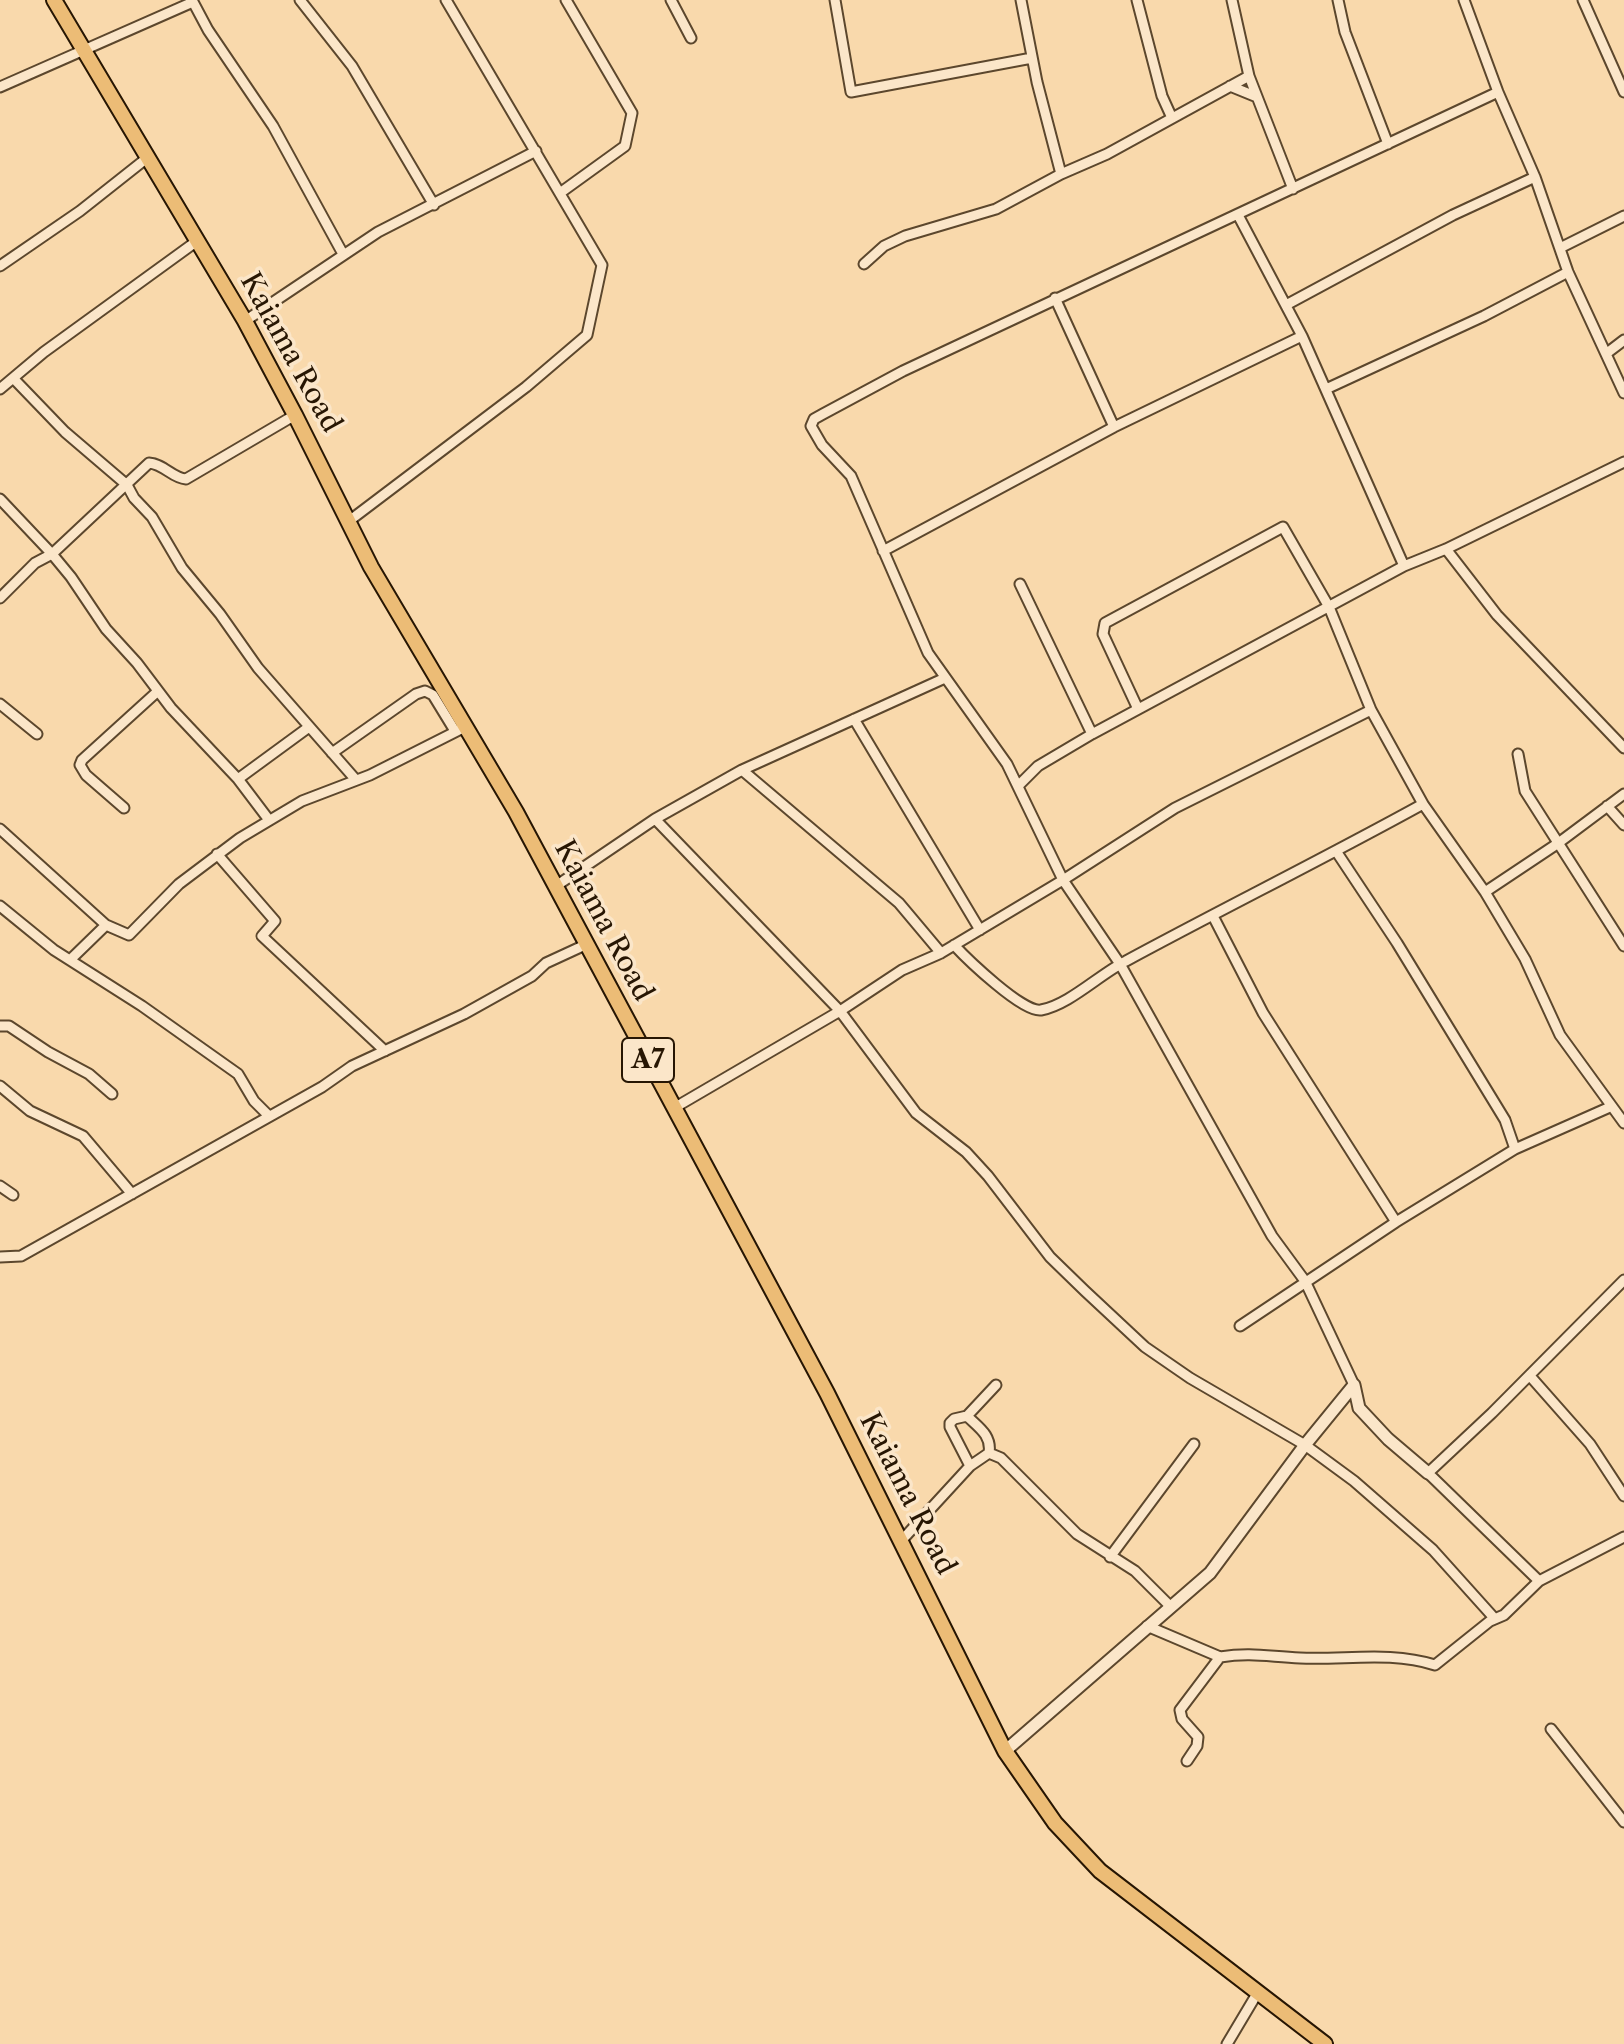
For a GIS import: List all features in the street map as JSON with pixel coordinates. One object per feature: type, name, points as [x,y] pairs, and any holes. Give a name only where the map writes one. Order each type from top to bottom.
[{"type":"highway","name":"Kaiama Road","points":[[54,0],[245,321],[371,567],[460,729],[516,812],[827,1393],[1005,1751],[1055,1823],[1100,1871],[1325,2044]]},
{"type":"street","points":[[300,0],[352,66],[434,205]]},
{"type":"street","points":[[349,521],[526,387],[587,335],[602,265],[446,0]]},
{"type":"street","points":[[560,193],[625,146],[632,125],[632,113],[566,0]]},
{"type":"street","points":[[671,0],[691,38]]},
{"type":"street","points":[[835,0],[851,92],[1032,58]]},
{"type":"street","points":[[1021,0],[1061,174]]},
{"type":"street","points":[[1137,0],[1162,96],[1172,118]]},
{"type":"street","points":[[1232,0],[1249,76],[1293,189]]},
{"type":"street","points":[[1338,0],[1345,32],[1388,144]]},
{"type":"street","points":[[1464,0],[1498,92],[1535,177],[1568,272],[1624,393]]},
{"type":"street","points":[[1583,0],[1624,92]]},
{"type":"street","points":[[0,87],[193,1],[208,30],[273,126],[343,254]]},
{"type":"street","points":[[864,264],[884,246],[905,236],[996,209],[1061,174],[1107,154],[1249,76]]},
{"type":"street","points":[[1230,86],[1257,97]]},
{"type":"street","points":[[1498,92],[903,371],[814,419],[811,426],[814,434],[851,476],[928,653],[999,752],[1063,880],[1120,964],[1272,1236],[1305,1281],[1354,1385],[1359,1408],[1539,1581]]},
{"type":"street","points":[[245,321],[378,232],[536,151]]},
{"type":"street","points":[[0,266],[80,211],[147,158]]},
{"type":"street","points":[[1286,305],[1453,215],[1535,177]]},
{"type":"street","points":[[1238,215],[1302,336],[1404,566]]},
{"type":"street","points":[[1560,248],[1624,216]]},
{"type":"street","points":[[0,389],[44,352],[197,241]]},
{"type":"street","points":[[1326,389],[1484,316],[1568,272]]},
{"type":"street","points":[[1055,298],[1114,427]]},
{"type":"street","points":[[883,551],[1114,427],[1302,336]]},
{"type":"street","points":[[1607,353],[1624,340]]},
{"type":"street","points":[[13,378],[65,432],[127,485],[134,498],[152,517],[182,568],[220,614],[258,668],[356,780]]},
{"type":"street","points":[[1,595],[35,563],[52,554],[149,463],[158,463],[179,478],[192,477],[295,415]]},
{"type":"street","points":[[1018,786],[1038,766],[1092,734],[1404,566],[1446,549],[1624,462]]},
{"type":"street","points":[[0,499],[52,554],[106,629],[238,779],[269,820]]},
{"type":"street","points":[[1138,709],[1103,634],[1105,623],[1283,527],[1329,607],[1371,710],[1423,804],[1485,892],[1525,959],[1560,1035],[1624,1123]]},
{"type":"street","points":[[1446,549],[1497,615],[1624,748]]},
{"type":"street","points":[[1020,584],[1092,734]]},
{"type":"street","points":[[556,886],[655,819],[742,770],[945,678]]},
{"type":"street","points":[[124,808],[86,775],[80,765],[158,691]]},
{"type":"street","points":[[0,829],[106,925],[129,935],[179,884],[217,854],[269,820],[302,801],[356,780],[460,729],[433,695],[425,691],[416,694],[332,753]]},
{"type":"street","points":[[0,704],[37,734]]},
{"type":"street","points":[[674,1108],[840,1011],[902,970],[941,953],[980,930],[1175,808],[1371,710]]},
{"type":"street","points":[[854,719],[980,930]]},
{"type":"street","points":[[238,779],[309,727]]},
{"type":"street","points":[[1518,754],[1525,791],[1624,946]]},
{"type":"street","points":[[742,770],[899,903],[941,953]]},
{"type":"street","points":[[1485,892],[1624,794]]},
{"type":"street","points":[[954,945],[985,976],[1034,1009],[1041,1010],[1070,997],[1120,964],[1423,804]]},
{"type":"street","points":[[1607,806],[1624,825]]},
{"type":"street","points":[[655,819],[840,1011],[916,1113],[966,1152],[1050,1257],[1145,1347],[1190,1378],[1305,1445],[1354,1481],[1433,1550],[1495,1619]]},
{"type":"street","points":[[1336,851],[1397,943],[1505,1120],[1515,1149]]},
{"type":"street","points":[[217,854],[275,921],[262,936],[385,1051]]},
{"type":"street","points":[[0,906],[54,950],[238,1074],[254,1101],[269,1116]]},
{"type":"street","points":[[1213,916],[1263,1013],[1396,1222]]},
{"type":"street","points":[[71,959],[106,925]]},
{"type":"street","points":[[0,1257],[21,1256],[322,1087],[352,1066],[464,1014],[532,976],[546,963],[585,945]]},
{"type":"street","points":[[0,1026],[9,1026],[89,1074],[112,1094]]},
{"type":"street","points":[[0,1086],[30,1111],[83,1136],[132,1194]]},
{"type":"street","points":[[1240,1326],[1396,1222],[1515,1149],[1610,1107]]},
{"type":"street","points":[[0,1186],[13,1195]]},
{"type":"street","points":[[1428,1473],[1530,1376],[1624,1280]]},
{"type":"street","points":[[1530,1376],[1590,1444],[1624,1496]]},
{"type":"street","points":[[970,1466],[950,1427],[954,1419],[967,1416],[996,1385]]},
{"type":"street","points":[[1005,1751],[1210,1573],[1305,1445],[1354,1385]]},
{"type":"street","points":[[902,1540],[970,1466],[989,1453],[991,1444],[987,1436],[967,1416]]},
{"type":"street","points":[[1110,1557],[1194,1444]]},
{"type":"street","points":[[989,1453],[1001,1458],[1077,1534],[1135,1571],[1170,1606]]},
{"type":"street","points":[[1147,1626],[1220,1657],[1249,1653],[1300,1658],[1395,1657],[1435,1665],[1504,1615],[1539,1581],[1624,1537]]},
{"type":"street","points":[[1187,1761],[1197,1746],[1198,1737],[1182,1719],[1180,1710],[1220,1657]]},
{"type":"street","points":[[1551,1729],[1624,1822]]},
{"type":"street","points":[[1227,2044],[1258,1992]]}]
